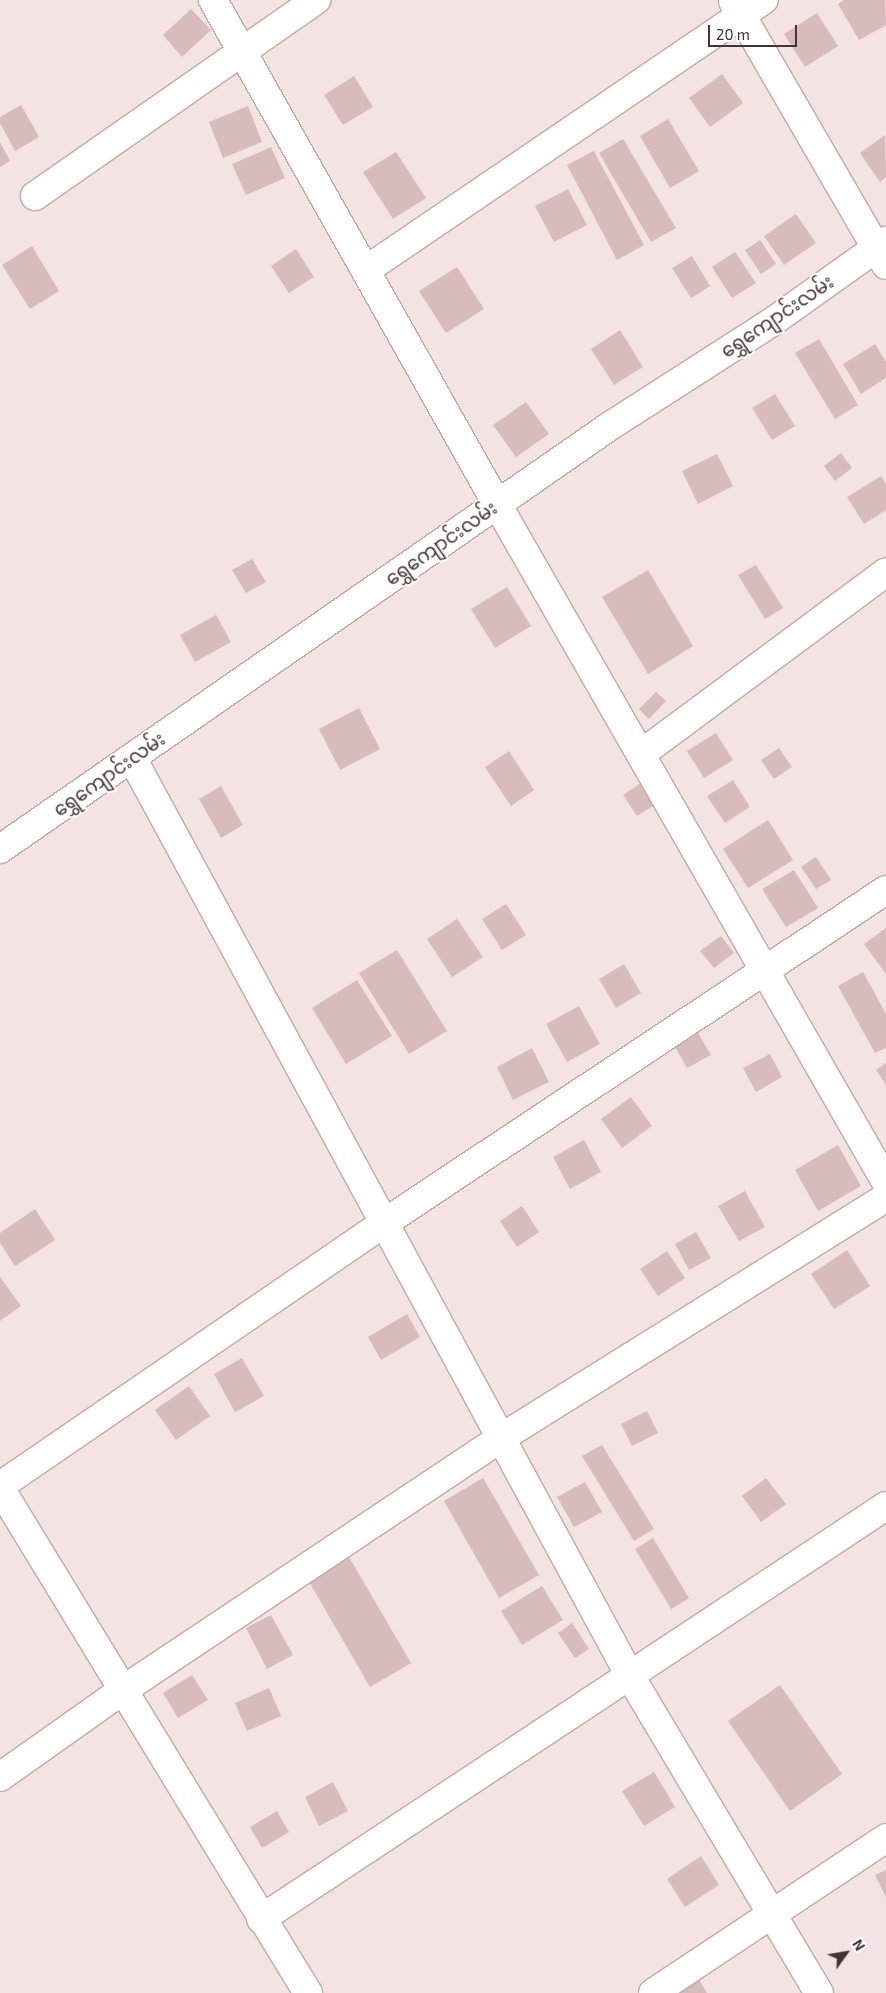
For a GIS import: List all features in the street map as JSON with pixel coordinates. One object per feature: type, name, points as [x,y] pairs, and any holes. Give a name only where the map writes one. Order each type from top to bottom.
[{"type":"street","points":[[213,0],[497,504],[886,1182]]},
{"type":"street","points":[[35,196],[316,0]]},
{"type":"street","points":[[366,270],[737,8],[764,0]]},
{"type":"street","points":[[737,8],[883,251]]},
{"type":"street","name":"ရွှေကျောင်းလမ်း","points":[[0,850],[607,428],[883,251]]},
{"type":"street","points":[[641,754],[886,572]]},
{"type":"street","points":[[132,758],[630,1676],[819,1993]]},
{"type":"street","points":[[308,1993],[261,1919],[0,1487],[384,1223],[886,890]]},
{"type":"street","points":[[0,1777],[123,1690],[501,1438],[886,1197]]},
{"type":"street","points":[[261,1919],[886,1506]]},
{"type":"street","points":[[652,1993],[886,1838]]},
{"type":"building","points":[[844,0],[885,0],[886,25],[859,40],[838,4]]},
{"type":"building","points":[[191,9],[211,30],[182,57],[163,35]]},
{"type":"building","points":[[817,13],[838,46],[805,67],[784,34]]},
{"type":"building","points":[[722,74],[743,103],[710,127],[689,98]]},
{"type":"building","points":[[354,76],[373,107],[343,125],[324,95]]},
{"type":"building","points":[[21,105],[39,137],[15,151],[0,123],[0,117]]},
{"type":"building","points":[[248,106],[262,142],[223,158],[209,122]]},
{"type":"building","points":[[668,119],[699,171],[670,188],[640,136]]},
{"type":"building","points":[[885,135],[886,177],[880,182],[860,153]]},
{"type":"building","points":[[623,139],[676,228],[651,242],[599,153]]},
{"type":"building","points":[[0,142],[10,161],[0,167]]},
{"type":"building","points":[[271,147],[285,178],[246,195],[232,164]]},
{"type":"building","points":[[594,151],[644,245],[617,260],[567,165]]},
{"type":"building","points":[[396,152],[426,198],[393,219],[363,172]]},
{"type":"building","points":[[568,189],[587,225],[554,242],[535,206]]},
{"type":"building","points":[[796,214],[816,243],[784,265],[764,236]]},
{"type":"building","points":[[760,240],[776,264],[761,274],[745,250]]},
{"type":"building","points":[[32,246],[59,291],[30,309],[2,265]]},
{"type":"building","points":[[296,249],[314,277],[289,293],[271,266]]},
{"type":"building","points":[[735,252],[756,283],[732,298],[712,267]]},
{"type":"building","points":[[692,256],[710,286],[691,298],[672,268]]},
{"type":"building","points":[[457,267],[484,309],[446,333],[419,291]]},
{"type":"building","points":[[620,330],[643,367],[614,385],[591,349]]},
{"type":"building","points":[[819,339],[858,405],[835,419],[795,353]]},
{"type":"building","points":[[875,344],[886,362],[886,378],[861,394],[843,364]]},
{"type":"building","points":[[775,394],[795,426],[772,440],[752,408]]},
{"type":"building","points":[[526,402],[549,434],[516,457],[493,425]]},
{"type":"building","points":[[841,453],[852,468],[835,481],[824,466]]},
{"type":"building","points":[[717,454],[733,486],[698,504],[682,471]]},
{"type":"building","points":[[881,476],[886,484],[886,510],[864,524],[847,497]]},
{"type":"building","points":[[252,559],[266,582],[246,593],[232,570]]},
{"type":"building","points":[[756,565],[783,608],[765,619],[738,575]]},
{"type":"building","points":[[648,570],[693,646],[648,674],[602,597]]},
{"type":"building","points":[[507,587],[531,626],[495,648],[471,609]]},
{"type":"building","points":[[216,615],[231,642],[195,662],[180,635]]},
{"type":"building","points":[[656,692],[666,701],[649,719],[639,709]]},
{"type":"building","points":[[359,708],[380,749],[340,770],[319,729]]},
{"type":"building","points":[[716,733],[733,760],[704,778],[687,751]]},
{"type":"building","points":[[779,748],[792,767],[774,779],[761,760]]},
{"type":"building","points":[[509,751],[534,790],[511,806],[485,767]]},
{"type":"building","points":[[733,780],[750,807],[725,823],[707,796]]},
{"type":"building","points":[[644,781],[658,803],[637,816],[623,795]]},
{"type":"building","points":[[221,786],[243,825],[221,838],[199,799]]},
{"type":"building","points":[[768,820],[793,860],[748,888],[723,849]]},
{"type":"building","points":[[816,857],[831,880],[816,889],[801,867]]},
{"type":"building","points":[[794,870],[818,908],[786,927],[762,889]]},
{"type":"building","points":[[506,904],[526,935],[502,950],[482,919]]},
{"type":"building","points":[[457,919],[483,957],[452,977],[427,939]]},
{"type":"building","points":[[886,928],[886,974],[864,944]]},
{"type":"building","points":[[721,936],[734,953],[714,968],[700,951]]},
{"type":"building","points":[[397,950],[447,1031],[409,1054],[359,973]]},
{"type":"building","points":[[624,964],[641,993],[616,1008],[599,979]]},
{"type":"building","points":[[863,972],[886,1014],[886,1048],[875,1053],[838,986]]},
{"type":"building","points":[[357,980],[392,1036],[346,1064],[312,1008]]},
{"type":"building","points":[[579,1006],[600,1044],[567,1062],[546,1024]]},
{"type":"building","points":[[697,1031],[711,1055],[687,1068],[674,1045]]},
{"type":"building","points":[[532,1048],[549,1082],[513,1100],[497,1067]]},
{"type":"building","points":[[770,1054],[782,1077],[756,1092],[743,1068]]},
{"type":"building","points":[[886,1063],[886,1085],[876,1070]]},
{"type":"building","points":[[631,1097],[652,1126],[622,1148],[601,1119]]},
{"type":"building","points":[[584,1140],[601,1172],[570,1189],[553,1157]]},
{"type":"building","points":[[838,1145],[861,1186],[818,1211],[795,1170]]},
{"type":"building","points":[[745,1191],[765,1227],[739,1241],[718,1206]]},
{"type":"building","points":[[522,1206],[539,1232],[517,1247],[500,1221]]},
{"type":"building","points":[[35,1209],[55,1240],[15,1266],[0,1243],[0,1233]]},
{"type":"building","points":[[696,1232],[711,1258],[689,1270],[675,1244]]},
{"type":"building","points":[[847,1250],[870,1286],[834,1309],[811,1274]]},
{"type":"building","points":[[667,1251],[685,1278],[658,1296],[640,1269]]},
{"type":"building","points":[[0,1277],[21,1306],[0,1321]]},
{"type":"building","points":[[407,1314],[420,1337],[381,1360],[368,1337]]},
{"type":"building","points":[[242,1358],[264,1396],[235,1412],[214,1374]]},
{"type":"building","points":[[189,1386],[210,1416],[176,1440],[155,1410]]},
{"type":"building","points":[[647,1411],[658,1433],[632,1446],[621,1424]]},
{"type":"building","points":[[602,1445],[654,1529],[634,1541],[582,1456]]},
{"type":"building","points":[[483,1478],[539,1575],[499,1598],[444,1501]]},
{"type":"building","points":[[766,1478],[786,1504],[761,1522],[742,1496]]},
{"type":"building","points":[[585,1482],[602,1512],[574,1527],[557,1497]]},
{"type":"building","points":[[653,1538],[689,1598],[671,1609],[635,1549]]},
{"type":"building","points":[[349,1557],[411,1663],[370,1687],[308,1580]]},
{"type":"building","points":[[542,1586],[563,1620],[522,1645],[501,1611]]},
{"type":"building","points":[[271,1615],[293,1655],[267,1669],[246,1628]]},
{"type":"building","points":[[572,1623],[589,1649],[575,1658],[558,1633]]},
{"type":"building","points":[[192,1675],[208,1700],[178,1718],[163,1693]]},
{"type":"building","points":[[780,1685],[842,1774],[790,1811],[728,1721]]},
{"type":"building","points":[[269,1688],[281,1716],[247,1731],[235,1703]]},
{"type":"building","points":[[654,1772],[675,1807],[644,1826],[622,1791]]},
{"type":"building","points":[[333,1782],[348,1811],[319,1826],[305,1797]]},
{"type":"building","points":[[277,1811],[289,1832],[262,1848],[250,1827]]},
{"type":"building","points":[[701,1856],[719,1885],[685,1907],[667,1879]]},
{"type":"building","points":[[886,1870],[886,1897],[875,1875]]},
{"type":"building","points":[[695,1973],[707,1993],[666,1993]]}]
